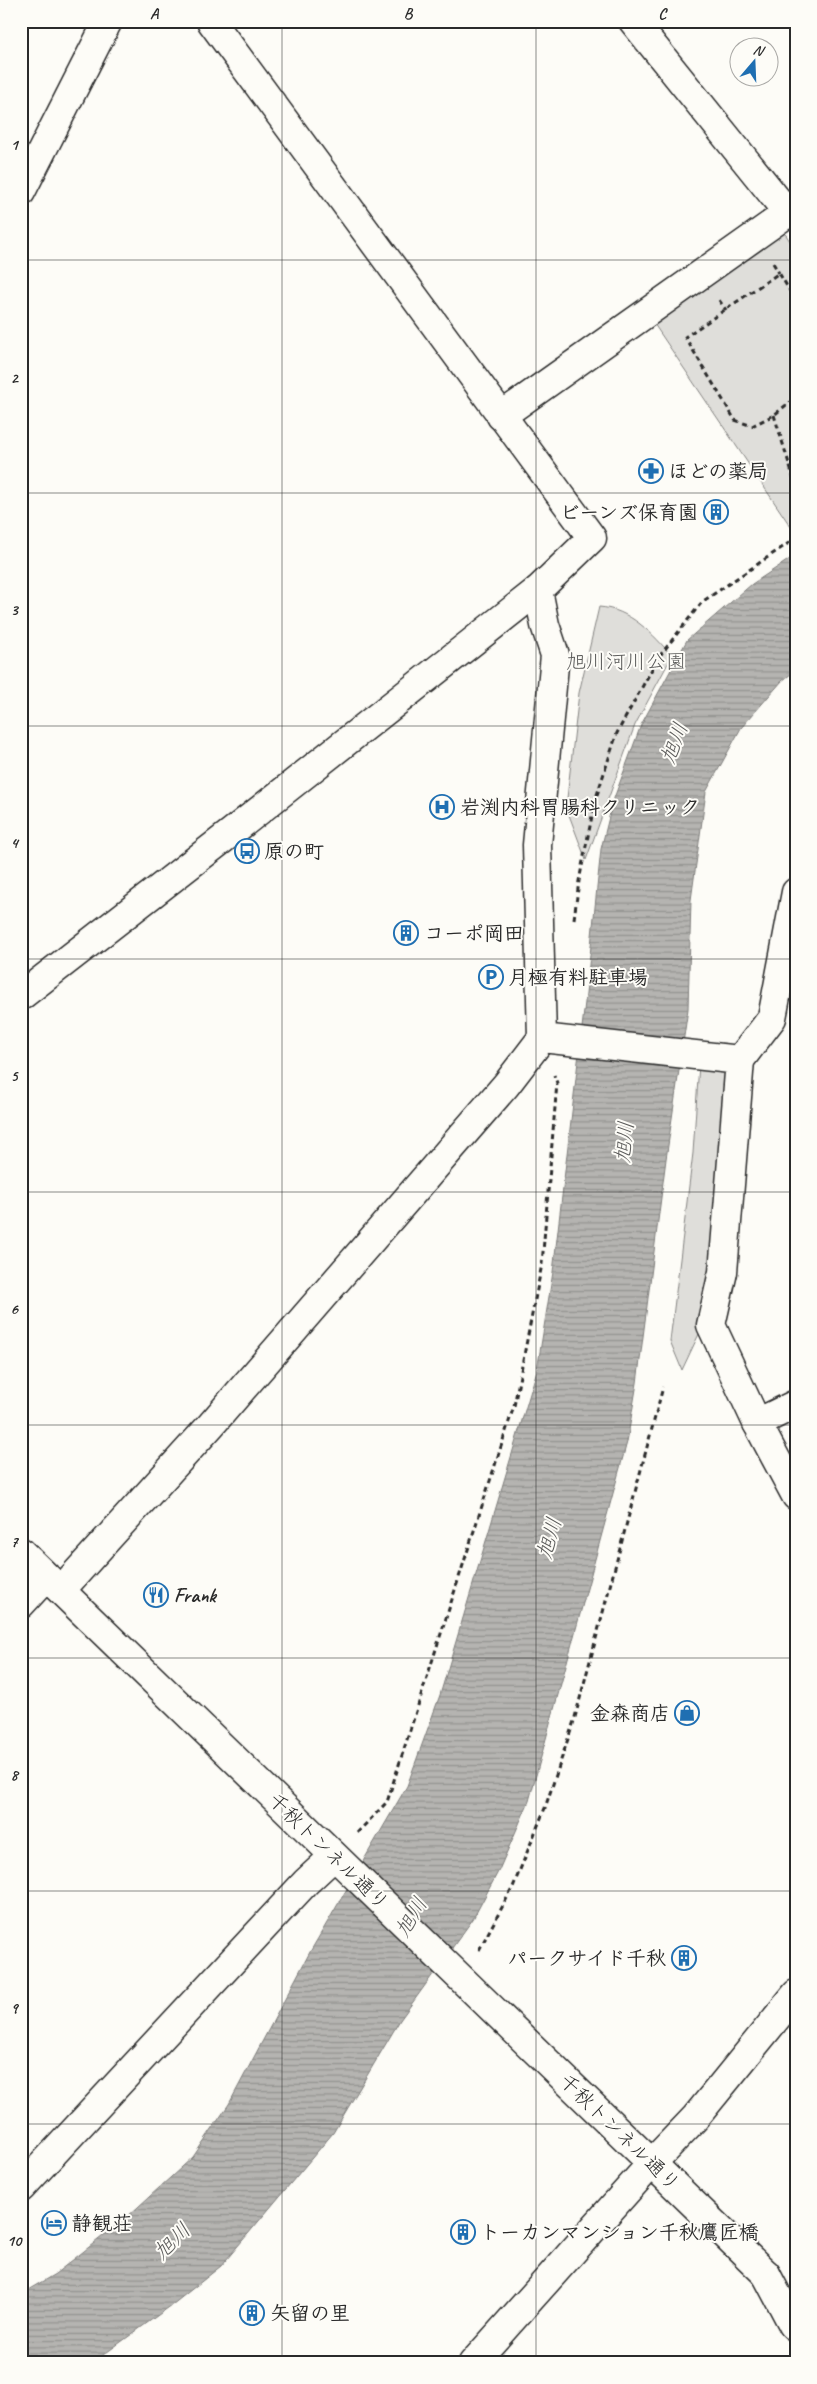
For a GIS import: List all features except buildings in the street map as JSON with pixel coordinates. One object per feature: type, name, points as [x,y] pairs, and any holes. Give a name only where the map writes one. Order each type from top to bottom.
[{"type":"street","points":[[21,192],[108,21]]},
{"type":"street","points":[[21,996],[538,590],[592,538],[211,21]]},
{"type":"street","points":[[501,416],[792,209],[633,21]]},
{"type":"street","points":[[21,1604],[53,1584],[218,1418],[506,1085],[542,1038],[537,844],[556,655],[545,625],[538,590]]},
{"type":"street","points":[[796,892],[784,1013],[740,1060],[723,1272],[711,1324],[757,1423],[796,1496]]},
{"type":"street","points":[[542,1038],[740,1060]]},
{"type":"street","points":[[757,1423],[796,1404]]},
{"type":"street","name":"千秋トンネル通り","points":[[21,1552],[354,1876],[464,1979],[766,2274],[793,2325],[796,2327]]},
{"type":"street","points":[[21,2188],[306,1882],[334,1856]]},
{"type":"street","points":[[473,2363],[652,2163],[695,2118],[796,1994]]},
{"type":"street","name":"千秋トンネル通り","points":[[766,2274],[796,2288]]},
{"type":"path","points":[[796,301],[780,273],[685,337],[735,420],[752,426],[774,415],[796,397]]},
{"type":"path","points":[[774,415],[796,486]]},
{"type":"path","points":[[572,928],[595,801],[616,733],[658,658],[702,602],[796,538]]},
{"type":"path","points":[[334,1856],[387,1802],[514,1406],[542,1264],[556,1083],[542,1038]]},
{"type":"path","points":[[464,1979],[513,1887],[545,1808],[574,1721],[663,1386]]},
{"type":"green space","points":[[780,226],[796,250],[796,527],[793,530],[650,318]]},
{"type":"green space","name":"旭川河川公園","points":[[599,607],[621,612],[640,624],[672,656],[635,725],[586,860],[566,807],[579,693]]},
{"type":"green space","points":[[699,1064],[729,1066],[716,1267],[699,1334],[682,1370],[670,1341],[693,1153]]},
{"type":"water","name":"旭川","points":[[796,555],[796,670],[782,681],[741,728],[706,792],[691,900],[688,1009],[666,1159],[637,1383],[627,1442],[529,1801],[499,1870],[473,1919],[400,2020],[333,2133],[221,2266],[172,2305],[92,2363],[21,2363],[21,2294],[55,2274],[127,2217],[193,2157],[229,2104],[310,1952],[407,1786],[440,1695],[537,1370],[553,1272],[601,849],[613,801],[641,725],[687,640],[752,584]]},
{"type":"place","name":"ほどの薬局","points":[[651,471]]},
{"type":"place","name":"ビーンズ保育園","points":[[716,512]]},
{"type":"place","name":"岩渕内科胃腸科クリニック","points":[[442,807]]},
{"type":"place","name":"原の町","points":[[247,851]]},
{"type":"place","name":"コーポ岡田","points":[[406,933]]},
{"type":"place","name":"月極有料駐車場","points":[[491,977]]},
{"type":"place","name":"Frank","points":[[156,1595]]},
{"type":"place","name":"金森商店","points":[[687,1713]]},
{"type":"place","name":"パークサイド千秋","points":[[684,1958]]},
{"type":"place","name":"静観荘","points":[[54,2223]]},
{"type":"place","name":"トーカンマンション千秋鷹匠橋","points":[[463,2232]]},
{"type":"place","name":"矢留の里","points":[[252,2313]]}]
